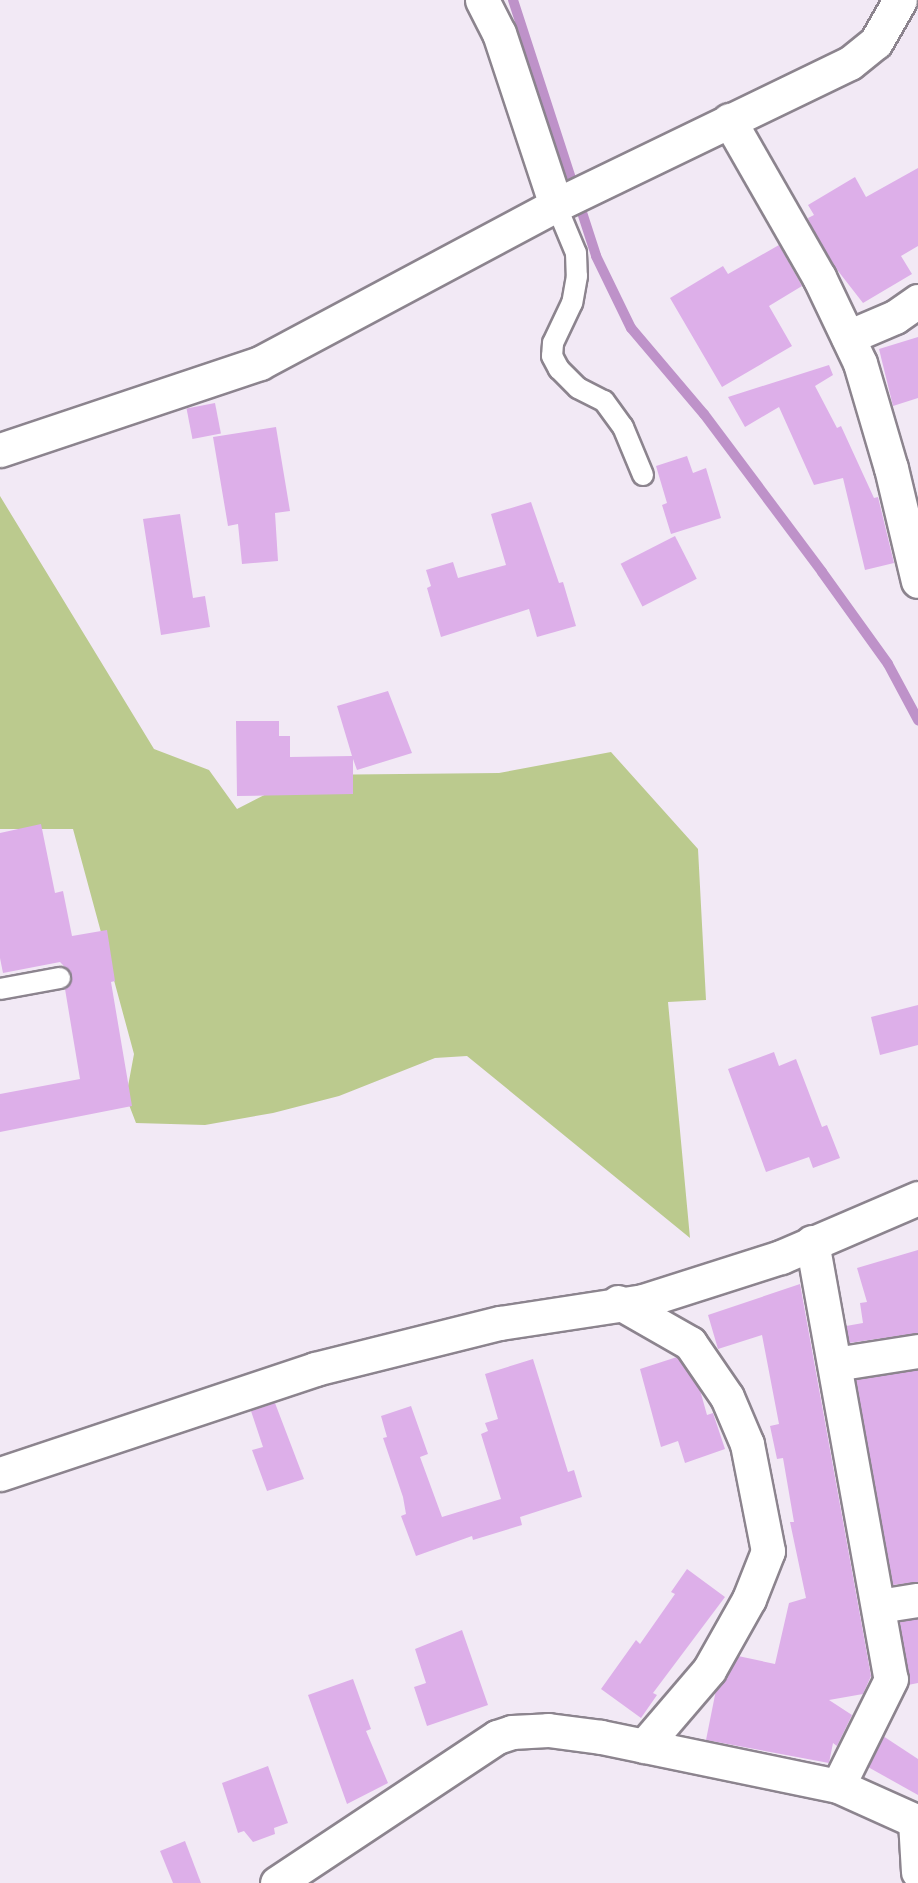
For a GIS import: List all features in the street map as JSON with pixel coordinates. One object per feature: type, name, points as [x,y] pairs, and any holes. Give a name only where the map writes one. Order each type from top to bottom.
[{"type":"street","points":[[482,0],[573,196]]},
{"type":"street","points":[[0,450],[260,363],[573,196],[850,63],[876,42],[900,0]]},
{"type":"street","points":[[729,120],[860,363],[891,468],[918,581]]},
{"type":"street","points":[[848,337],[895,317],[918,301]]},
{"type":"street","points":[[0,1474],[315,1369],[500,1323],[618,1302],[643,1300],[781,1257],[918,1198]]},
{"type":"street","points":[[812,1242],[891,1679],[838,1786]]},
{"type":"street","points":[[618,1302],[690,1343],[727,1397],[747,1444],[768,1551],[749,1599],[709,1670],[644,1746]]},
{"type":"street","points":[[835,1364],[918,1350]]},
{"type":"street","points":[[879,1606],[918,1600]]},
{"type":"street","points":[[277,1883],[498,1737],[548,1730],[644,1746],[838,1786],[916,1822],[918,1872]]},
{"type":"lane","points":[[573,196],[577,276],[572,303],[553,343],[552,356],[559,369],[578,388],[604,401],[624,427],[643,475]]},
{"type":"lane","points":[[0,989],[60,978]]},
{"type":"green space","points":[[0,496],[154,749],[209,770],[237,809],[304,775],[499,773],[611,752],[698,849],[706,1000],[668,1002],[690,1238],[467,1056],[435,1058],[339,1096],[273,1113],[205,1125],[136,1123],[126,1097],[134,1054],[73,829],[0,829]]},
{"type":"building","points":[[918,168],[918,246],[901,256],[912,274],[863,303],[835,267],[811,226],[808,218],[814,215],[808,205],[855,177],[866,197]]},
{"type":"building","points":[[779,245],[802,286],[769,306],[792,346],[722,387],[670,298],[723,266],[728,274]]},
{"type":"building","points":[[918,337],[918,398],[893,406],[879,349]]},
{"type":"building","points":[[829,365],[833,375],[815,386],[837,428],[841,426],[874,498],[878,497],[894,563],[865,570],[843,478],[814,485],[779,407],[745,427],[728,397]]},
{"type":"building","points":[[215,403],[221,433],[192,439],[187,409]]},
{"type":"building","points":[[276,427],[290,511],[275,513],[278,561],[242,564],[238,524],[228,526],[213,437]]},
{"type":"building","points":[[687,456],[693,473],[706,468],[721,518],[671,534],[662,505],[667,503],[656,466]]},
{"type":"building","points":[[531,502],[559,583],[563,582],[576,626],[537,637],[529,609],[441,637],[427,588],[431,586],[426,570],[453,562],[458,578],[506,565],[491,514]]},
{"type":"building","points":[[180,514],[193,598],[205,596],[210,627],[161,635],[143,519]]},
{"type":"building","points":[[675,536],[697,579],[642,606],[621,564]]},
{"type":"building","points":[[388,691],[412,753],[357,770],[353,759],[353,794],[237,796],[236,721],[279,721],[279,736],[290,736],[290,757],[352,756],[337,706]]},
{"type":"building","points":[[41,824],[55,893],[63,891],[72,936],[107,930],[115,981],[111,982],[132,1106],[0,1132],[0,1094],[80,1079],[65,989],[71,981],[69,971],[60,962],[3,973],[0,958],[0,833]]},
{"type":"building","points":[[918,1005],[918,1045],[880,1055],[871,1017]]},
{"type":"building","points":[[774,1052],[779,1066],[796,1059],[822,1127],[827,1125],[840,1158],[813,1168],[809,1157],[766,1172],[728,1069]]},
{"type":"building","points":[[918,1250],[918,1333],[849,1343],[846,1326],[863,1323],[860,1303],[867,1302],[857,1268]]},
{"type":"building","points":[[800,1284],[871,1676],[863,1694],[829,1700],[852,1715],[837,1746],[833,1743],[829,1763],[706,1740],[716,1690],[738,1656],[775,1664],[789,1603],[806,1598],[790,1522],[794,1522],[783,1458],[777,1459],[770,1426],[779,1424],[762,1335],[718,1349],[708,1315]]},
{"type":"building","points":[[677,1357],[700,1390],[707,1415],[713,1413],[725,1449],[685,1463],[678,1441],[661,1447],[640,1369]]},
{"type":"building","points":[[533,1359],[568,1472],[574,1470],[582,1497],[520,1517],[522,1525],[473,1540],[472,1536],[416,1556],[401,1516],[406,1514],[403,1497],[383,1438],[387,1437],[381,1416],[411,1406],[428,1454],[420,1457],[442,1517],[501,1499],[481,1434],[488,1431],[485,1423],[498,1419],[485,1374]]},
{"type":"building","points":[[918,1370],[918,1582],[893,1585],[856,1380]]},
{"type":"building","points":[[275,1403],[304,1479],[267,1491],[252,1450],[263,1447],[251,1411]]},
{"type":"building","points":[[687,1569],[725,1597],[653,1693],[657,1695],[641,1718],[601,1689],[636,1640],[640,1644],[675,1594],[671,1592]]},
{"type":"building","points":[[918,1619],[918,1683],[908,1685],[900,1622]]},
{"type":"building","points":[[462,1630],[488,1705],[427,1726],[414,1687],[426,1683],[415,1649]]},
{"type":"building","points":[[353,1679],[371,1729],[366,1731],[388,1783],[347,1804],[308,1695]]},
{"type":"building","points":[[883,1736],[918,1759],[918,1795],[868,1767]]},
{"type":"building","points":[[268,1766],[288,1823],[274,1828],[275,1834],[253,1842],[244,1831],[238,1833],[222,1783]]},
{"type":"building","points":[[185,1841],[201,1883],[173,1883],[160,1851]]},
{"type":"waterway","points":[[513,0],[596,256],[631,328],[704,414],[822,572],[888,664],[918,720]]}]
